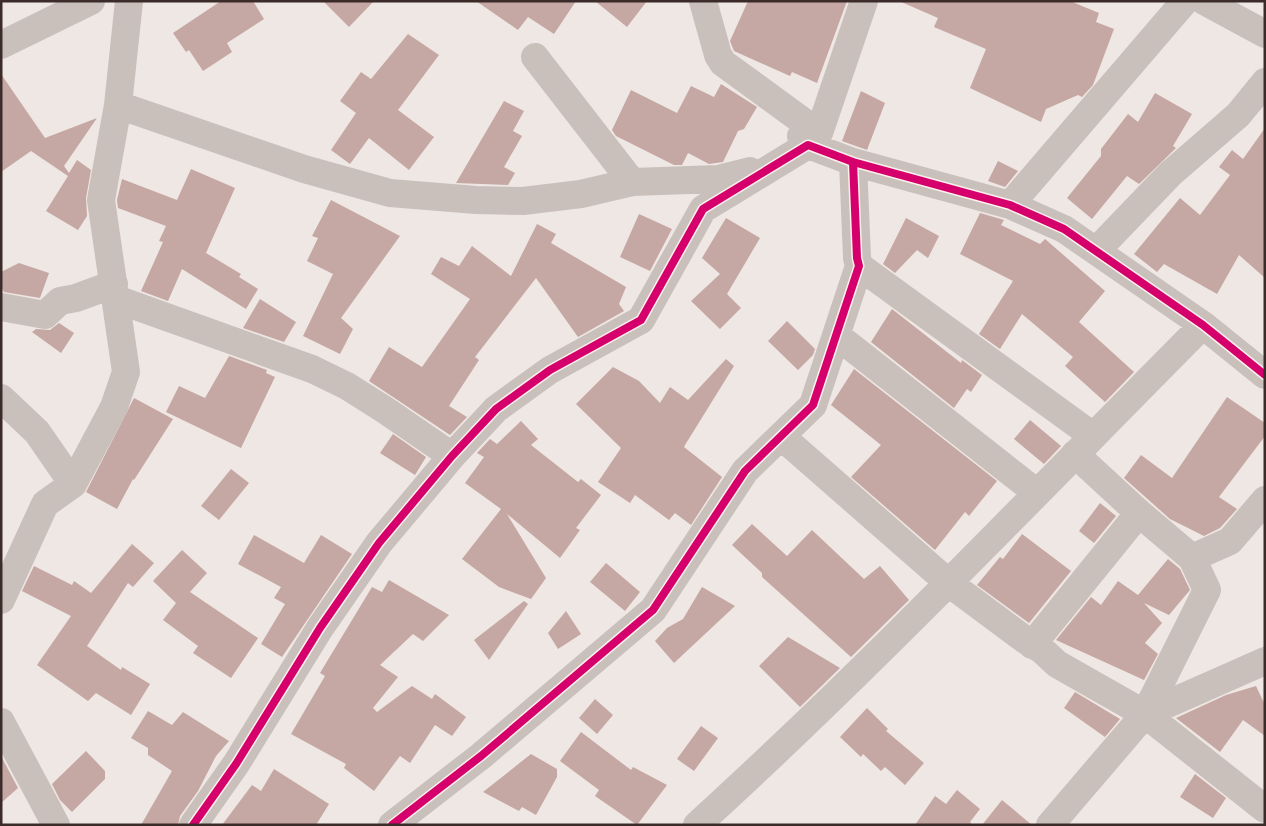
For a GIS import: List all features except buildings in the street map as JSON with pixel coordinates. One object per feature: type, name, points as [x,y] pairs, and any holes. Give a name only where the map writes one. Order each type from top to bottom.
[{"type":"street","points":[[1,45],[90,1]]},
{"type":"street","points":[[1,600],[45,504],[74,484],[114,407],[126,372],[101,200],[118,106],[129,1]]},
{"type":"street","points":[[703,1],[718,55],[723,63],[808,138],[854,162],[1010,205],[1064,229],[1203,325],[1265,375]]},
{"type":"street","points":[[193,825],[236,764],[320,628],[374,551],[452,456],[496,409],[550,370],[641,320],[704,208],[808,138],[864,1]]},
{"type":"street","points":[[1010,205],[1185,1]]},
{"type":"street","points":[[1204,1],[1265,34]]},
{"type":"street","points":[[535,57],[632,182]]},
{"type":"street","points":[[1097,250],[1170,174],[1238,115],[1265,82]]},
{"type":"street","points":[[118,106],[304,169],[390,192],[476,200],[523,201],[581,194],[632,182],[718,179],[747,173],[808,138]]},
{"type":"street","points":[[392,825],[482,756],[654,610],[740,477],[813,405],[859,266],[857,258],[854,162]]},
{"type":"street","points":[[859,266],[1084,445],[1139,513],[1192,558],[1207,590],[1145,714],[1050,825]]},
{"type":"street","points":[[1,307],[45,315],[60,301],[115,291],[312,369],[347,386],[452,456]]},
{"type":"street","points":[[698,825],[770,759],[950,584],[1203,325]]},
{"type":"street","points":[[836,335],[1037,493]]},
{"type":"street","points":[[1,398],[37,432],[74,484]]},
{"type":"street","points":[[782,437],[950,584],[1042,650],[1057,664],[1145,714],[1265,809]]},
{"type":"street","points":[[1192,558],[1230,541],[1265,500]]},
{"type":"street","points":[[1032,644],[1139,513]]},
{"type":"street","points":[[1145,714],[1265,661]]},
{"type":"street","points":[[1,722],[56,825]]},
{"type":"cycle path","points":[[193,825],[236,764],[320,628],[379,543],[452,456],[496,409],[550,370],[641,320],[703,209],[808,145],[853,162],[1010,205],[1064,229],[1203,325],[1265,375]]},
{"type":"cycle path","points":[[392,825],[481,756],[653,610],[745,471],[813,405],[859,266],[857,258],[853,162]]}]
